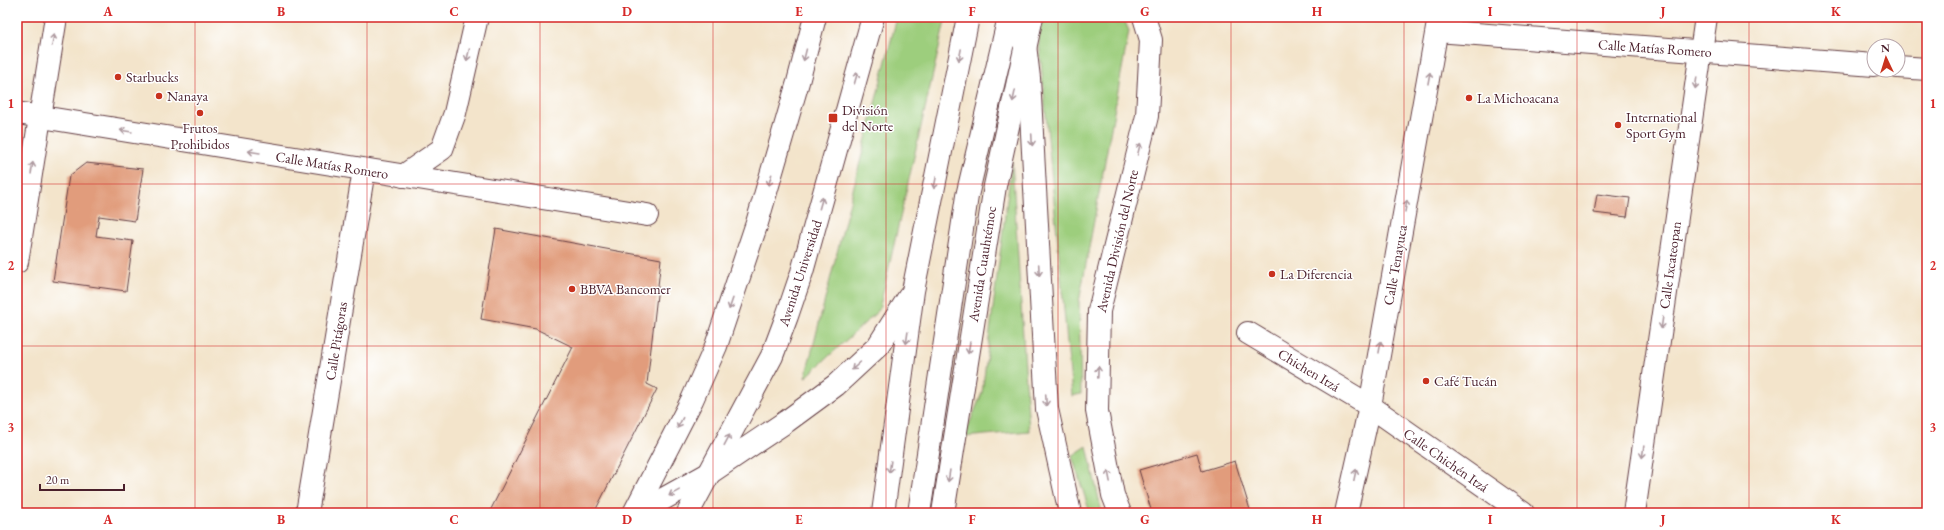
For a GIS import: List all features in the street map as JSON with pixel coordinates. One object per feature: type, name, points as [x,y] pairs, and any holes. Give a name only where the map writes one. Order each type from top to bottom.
[{"type":"main road","points":[[17,262],[56,17]]},
{"type":"main road","points":[[403,176],[442,149],[455,113],[477,17]]},
{"type":"main road","points":[[634,513],[692,400],[716,346],[757,223],[798,82],[815,17]]},
{"type":"main road","name":"Avenida Universidad","points":[[688,513],[772,356],[787,316],[802,272],[873,17]]},
{"type":"main road","points":[[883,513],[913,291],[968,17]]},
{"type":"main road","points":[[1010,17],[1025,45],[1029,78],[1047,409],[1070,513]]},
{"type":"main road","points":[[919,513],[967,196],[1010,17]]},
{"type":"main road","name":"Avenida Cuauhtémoc","points":[[943,513],[995,186],[1032,17]]},
{"type":"main road","name":"Avenida División del Norte","points":[[1120,513],[1113,495],[1097,411],[1099,311],[1147,116],[1151,40],[1144,17]]},
{"type":"main road","points":[[1151,40],[1161,17]]},
{"type":"main road","name":"Calle Ixcateopan","points":[[1634,513],[1706,17]]},
{"type":"main road","name":"Calle Matías Romero","points":[[1438,24],[1700,52],[1866,64]]},
{"type":"main road","name":"Calle Tenayuca","points":[[1346,513],[1370,406],[1438,24]]},
{"type":"main road","points":[[1906,68],[1927,69]]},
{"type":"main road","name":"Calle Matías Romero","points":[[17,113],[648,215]]},
{"type":"main road","name":"Calle Pitágoras","points":[[307,513],[364,170]]},
{"type":"main road","points":[[638,513],[708,474],[787,421],[836,385],[878,346],[913,291]]},
{"type":"main road","name":"Chichen Itzá","points":[[1248,334],[1370,406]]},
{"type":"main road","name":"Calle Chichén Itzá","points":[[1370,406],[1523,513]]},
{"type":"green space","points":[[897,17],[946,17],[879,310],[805,378]]},
{"type":"green space","points":[[1042,17],[1123,17],[1129,31],[1079,302],[1081,394],[1072,396],[1038,30]]},
{"type":"green space","points":[[1012,161],[1029,431],[964,437],[982,393]]},
{"type":"green space","points":[[1087,446],[1102,513],[1090,513],[1072,456]]},
{"type":"building","points":[[86,163],[143,169],[135,221],[99,216],[96,236],[133,241],[126,291],[53,281],[69,176]]},
{"type":"building","points":[[1597,194],[1630,198],[1627,217],[1594,213]]},
{"type":"building","points":[[496,229],[661,259],[647,384],[657,389],[594,513],[489,513],[573,347],[536,329],[481,319]]},
{"type":"building","points":[[1197,453],[1202,471],[1235,461],[1251,513],[1152,513],[1139,470]]},
{"type":"place","name":"Starbucks","points":[[118,77]]},
{"type":"place","name":"Nanaya","points":[[159,96]]},
{"type":"place","name":"La Michoacana","points":[[1469,98]]},
{"type":"place","name":"Frutos Prohibidos","points":[[200,113]]},
{"type":"place","name":"División del Norte","points":[[833,118]]},
{"type":"place","name":"International Sport Gym","points":[[1618,125]]},
{"type":"place","name":"La Diferencia","points":[[1272,274]]},
{"type":"place","name":"BBVA Bancomer","points":[[572,289]]},
{"type":"place","name":"Café Tucán","points":[[1426,381]]}]
